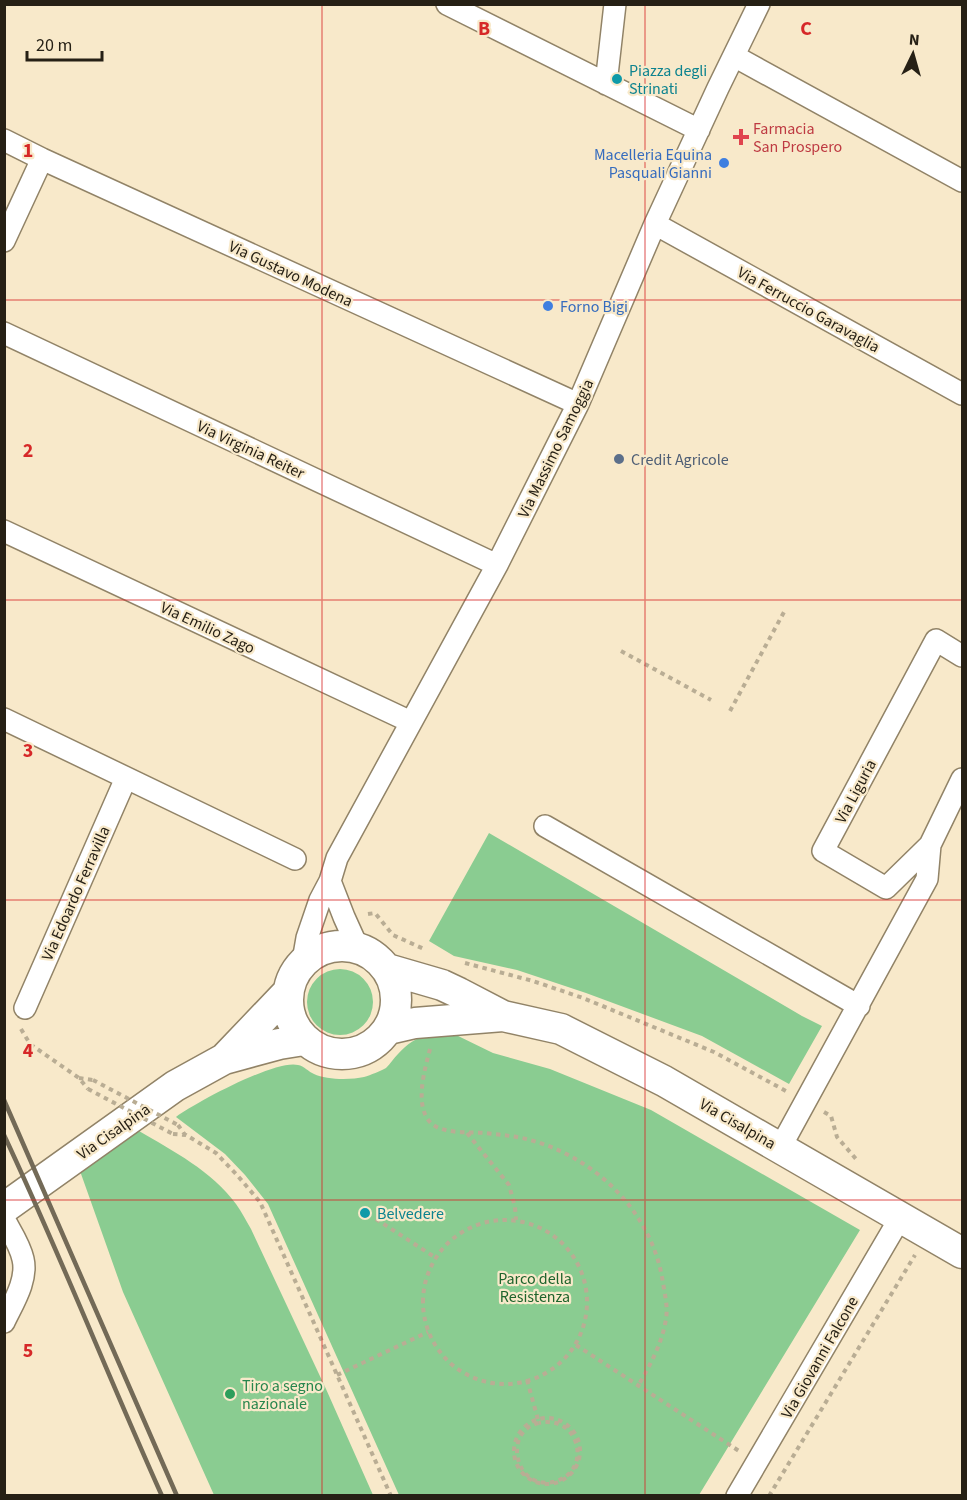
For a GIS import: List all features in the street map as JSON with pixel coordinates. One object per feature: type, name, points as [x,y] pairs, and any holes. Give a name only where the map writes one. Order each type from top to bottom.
[{"type":"main road","points":[[303,961],[315,952],[328,947],[358,948]]},
{"type":"main road","name":"Via Cisalpina","points":[[358,948],[374,956],[387,969],[442,985],[503,1016],[561,1029],[664,1081],[963,1253]]},
{"type":"main road","name":"Via Cisalpina","points":[[224,1059],[288,992],[293,975],[303,961]]},
{"type":"main road","points":[[288,992],[288,1009],[293,1026],[304,1040],[318,1049],[333,1054],[349,1054],[365,1050],[378,1041],[388,1029],[395,1014],[397,999],[394,984],[387,969]]},
{"type":"main road","name":"Via Cisalpina","points":[[388,1029],[415,1023],[503,1016]]},
{"type":"main road","name":"Via Cisalpina","points":[[6,1219],[175,1086],[224,1059],[279,1044],[304,1040]]},
{"type":"street","points":[[447,4],[699,130]]},
{"type":"street","points":[[606,84],[615,4]]},
{"type":"street","name":"Via Massimo Samoggia","points":[[303,961],[307,938],[337,858],[497,565],[578,404],[655,224],[759,4]]},
{"type":"street","points":[[734,56],[963,181]]},
{"type":"street","name":"Via Gustavo Modena","points":[[4,140],[578,404]]},
{"type":"street","points":[[4,241],[42,159]]},
{"type":"street","name":"Via Ferruccio Garavaglia","points":[[655,224],[963,394]]},
{"type":"street","name":"Via Virginia Reiter","points":[[4,333],[497,565]]},
{"type":"street","name":"Via Emilio Zago","points":[[4,531],[411,722]]},
{"type":"street","name":"Via Liguria","points":[[963,656],[936,640],[823,851],[886,888],[930,845],[963,778]]},
{"type":"street","points":[[4,719],[295,859]]},
{"type":"street","name":"Via Edoardo Ferravilla","points":[[20,1014],[126,778]]},
{"type":"street","points":[[545,826],[859,1006]]},
{"type":"street","name":"Via Liguria","points":[[780,1148],[927,879],[930,845]]},
{"type":"street","points":[[330,881],[358,948]]},
{"type":"street","name":"Via Giovanni Falcone","points":[[737,1496],[900,1218]]},
{"type":"street","points":[[4,1322],[24,1274],[23,1257],[6,1219]]},
{"type":"path","points":[[730,711],[784,612]]},
{"type":"path","points":[[621,651],[711,700]]},
{"type":"path","points":[[442,985],[448,960],[533,981],[583,998],[714,1052],[831,1116],[837,1137],[855,1158],[865,1164]]},
{"type":"path","points":[[20,1014],[30,1044],[79,1078],[88,1089],[173,1134],[186,1136],[216,1153],[260,1202],[391,1496]]},
{"type":"path","points":[[439,1021],[423,1075],[422,1086],[423,1108],[433,1124],[467,1133],[516,1136],[550,1147],[594,1171],[622,1196],[640,1220],[653,1245],[662,1273],[666,1317],[657,1351],[638,1386]]},
{"type":"path","points":[[79,1078],[93,1080],[178,1125],[186,1136]]},
{"type":"path","points":[[467,1133],[508,1185],[515,1207],[516,1220]]},
{"type":"path","points":[[376,1219],[436,1258]]},
{"type":"path","points":[[516,1220],[542,1228],[564,1244],[579,1266],[587,1293],[586,1320],[576,1345],[558,1364],[536,1378],[511,1383],[485,1381],[461,1371],[442,1354],[428,1332],[423,1310],[424,1288],[430,1267],[445,1244],[463,1231],[489,1221],[516,1220]]},
{"type":"path","points":[[769,1496],[928,1234]]},
{"type":"path","points":[[337,1375],[428,1332]]},
{"type":"path","points":[[576,1345],[757,1462],[777,1481]]},
{"type":"path","points":[[527,1380],[538,1421]]},
{"type":"path","points":[[538,1421],[556,1422],[565,1427],[577,1442],[576,1462],[571,1471],[556,1482],[544,1483],[526,1475],[517,1458],[517,1447],[521,1436],[528,1427],[538,1421]]},
{"type":"green space","points":[[489,833],[822,1026],[789,1084],[702,1036],[517,970],[454,956],[429,941]]},
{"type":"green space","points":[[340,969],[352,972],[363,979],[370,990],[373,1002],[370,1014],[363,1025],[352,1032],[340,1035],[328,1032],[317,1025],[310,1014],[307,1002],[310,990],[317,979],[328,972]]},
{"type":"green space","name":"Parco della Resistenza","points":[[429,1034],[454,1034],[493,1053],[550,1069],[651,1110],[860,1230],[699,1495],[399,1495],[268,1204],[225,1154],[176,1117],[200,1102],[255,1075],[287,1065],[298,1065],[319,1076],[332,1078],[352,1079],[367,1076],[386,1068],[408,1044]]},
{"type":"green space","points":[[139,1131],[178,1154],[216,1181],[240,1210],[326,1389],[373,1495],[214,1495],[123,1292],[80,1171]]},
{"type":"railway","points":[[4,1100],[177,1496]]},
{"type":"railway","points":[[4,1135],[162,1496]]},
{"type":"place","name":"Piazza degli Strinati","points":[[617,79]]},
{"type":"place","name":"Farmacia San Prospero","points":[[741,137]]},
{"type":"place","name":"Macelleria Equina Pasquali Gianni","points":[[724,163]]},
{"type":"place","name":"Forno Bigi","points":[[548,306]]},
{"type":"place","name":"Credit Agricole","points":[[619,459]]},
{"type":"place","name":"Belvedere","points":[[365,1213]]},
{"type":"place","name":"Tiro a segno nazionale","points":[[230,1394]]}]
